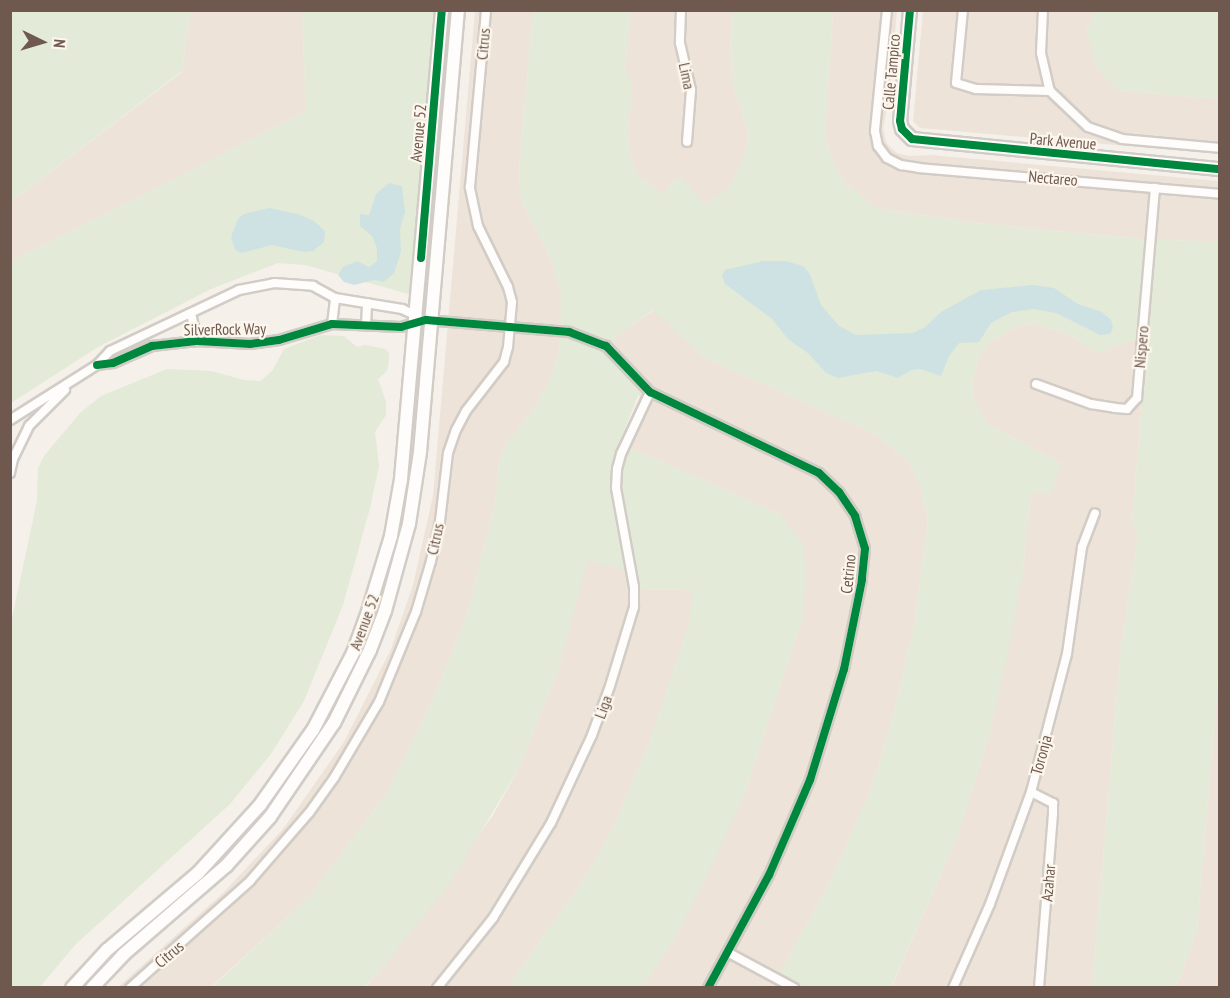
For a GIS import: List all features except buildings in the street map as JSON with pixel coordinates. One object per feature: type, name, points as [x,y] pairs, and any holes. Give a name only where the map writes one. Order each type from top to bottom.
[{"type":"main road","name":"Avenue 52","points":[[92,987],[124,954],[201,889],[249,842],[292,789],[348,697],[385,610],[409,524],[420,452],[422,320],[442,10]]},
{"type":"main road","name":"Avenue 52","points":[[72,987],[107,950],[198,873],[230,840],[290,766],[334,693],[366,618],[391,536],[422,320],[458,10]]},
{"type":"main road","name":"Calle Tampico","points":[[906,134],[900,121],[910,10]]},
{"type":"main road","name":"Park Avenue","points":[[906,134],[912,139],[930,142],[1220,169]]},
{"type":"street","name":"Citrus","points":[[130,987],[250,881],[309,813],[358,739],[388,681],[416,612],[433,551],[448,453],[466,411],[504,362],[510,328],[512,302],[508,287],[478,226],[470,187],[486,10]]},
{"type":"street","name":"Lima","points":[[681,10],[680,43],[691,90],[687,142]]},
{"type":"street","name":"Nectareo","points":[[887,10],[875,131],[878,146],[887,158],[901,165],[919,168],[1220,194]]},
{"type":"street","points":[[963,10],[956,83],[976,89],[1050,92]]},
{"type":"street","points":[[1043,10],[1041,53],[1050,92],[1089,126],[1122,139],[1220,148]]},
{"type":"street","name":"Nispero","points":[[1036,384],[1091,404],[1115,408],[1127,409],[1137,398],[1155,188]]},
{"type":"street","name":"SilverRock Way","points":[[10,420],[97,365],[110,351],[239,290],[274,283],[313,286],[335,298],[402,309],[422,320]]},
{"type":"street","points":[[332,324],[335,298]]},
{"type":"street","points":[[366,325],[367,303]]},
{"type":"street","points":[[191,314],[197,341]]},
{"type":"street","name":"SilverRock Way","points":[[97,365],[113,363],[152,346],[197,341],[259,343],[279,340],[332,324],[401,327],[422,320]]},
{"type":"street","name":"Cetrino","points":[[422,320],[569,332],[590,338],[606,346],[650,392],[819,473],[839,492],[855,516],[865,549],[862,580],[844,669],[813,770],[769,875],[729,953],[708,987]]},
{"type":"street","points":[[10,473],[29,426],[86,372]]},
{"type":"street","name":"Liga","points":[[437,987],[493,918],[546,833],[579,766],[610,686],[634,607],[634,587],[616,488],[617,469],[621,454],[650,392]]},
{"type":"street","name":"Toronja","points":[[953,987],[990,904],[1031,792],[1067,654],[1082,547],[1095,513]]},
{"type":"street","name":"Azahar","points":[[1031,792],[1053,803],[1039,987]]},
{"type":"street","points":[[729,953],[794,987]]},
{"type":"shaded area","points":[[190,11],[302,11],[306,112],[20,257],[11,265],[11,202],[182,72]]},
{"type":"shaded area","points":[[475,11],[533,11],[519,169],[521,200],[553,263],[561,295],[561,320],[559,352],[549,382],[534,409],[507,443],[499,461],[495,503],[467,615],[432,702],[387,793],[309,898],[211,987],[117,988],[223,893],[283,829],[344,742],[391,649],[413,585],[433,496]]},
{"type":"shaded area","points":[[630,11],[733,11],[730,51],[734,86],[749,136],[743,160],[729,188],[706,205],[675,178],[664,194],[638,177],[629,152],[627,112],[632,106],[625,72]]},
{"type":"shaded area","points":[[833,11],[897,11],[889,99],[883,128],[887,144],[897,153],[909,156],[931,155],[1219,181],[1219,242],[1142,239],[975,223],[874,208],[841,178],[831,157],[825,134]]},
{"type":"shaded area","points":[[923,11],[1095,11],[1086,32],[1117,90],[1219,99],[1219,154],[920,128],[913,121]]},
{"type":"shaded area","points":[[389,183],[402,186],[405,212],[400,229],[401,252],[394,273],[384,282],[374,280],[354,285],[344,282],[338,275],[343,267],[357,261],[369,267],[377,261],[377,248],[372,236],[360,226],[360,214],[369,215],[376,194]]},
{"type":"shaded area","points":[[269,208],[298,214],[314,221],[325,231],[324,242],[313,251],[303,252],[272,245],[242,253],[235,250],[231,237],[238,219],[244,214]]},
{"type":"shaded area","points":[[763,261],[786,261],[803,266],[810,274],[821,305],[839,326],[856,335],[913,333],[925,327],[941,312],[981,290],[1033,285],[1054,288],[1078,304],[1102,312],[1111,320],[1113,328],[1110,334],[1100,335],[1056,313],[1033,309],[1012,312],[991,323],[979,342],[959,343],[949,356],[941,376],[920,369],[912,370],[898,378],[876,371],[838,378],[826,373],[809,354],[788,339],[772,319],[725,284],[722,276],[725,270]]},
{"type":"shaded area","points":[[654,310],[703,357],[871,432],[907,460],[920,484],[928,523],[913,632],[890,727],[871,790],[829,884],[772,987],[642,987],[676,936],[746,791],[803,617],[779,514],[619,443],[640,397],[606,355],[616,336]]},
{"type":"shaded area","points":[[1033,324],[1067,333],[1097,353],[1131,341],[1147,343],[1132,521],[1138,536],[1121,648],[1092,987],[891,988],[958,835],[990,732],[1023,570],[1031,493],[1061,464],[988,424],[974,401],[972,382],[978,359],[989,343],[1019,325]]},
{"type":"shaded area","points":[[587,559],[638,574],[640,589],[693,590],[689,625],[650,742],[617,819],[591,869],[508,987],[364,988],[384,966],[493,815],[518,770],[558,670]]},
{"type":"shaded area","points":[[1219,670],[1219,987],[1174,988],[1197,929]]},
{"type":"green space","points":[[11,10],[190,11],[182,71],[11,202]]},
{"type":"green space","points":[[1095,10],[1219,11],[1219,99],[1117,90],[1096,67],[1086,32]]},
{"type":"green space","points":[[302,11],[435,11],[412,295],[305,265],[278,263],[211,289],[98,347],[11,403],[10,265],[20,257],[306,112]]},
{"type":"green space","points":[[533,11],[630,11],[625,72],[632,80],[632,106],[627,112],[629,152],[638,177],[664,194],[675,178],[683,179],[706,205],[729,188],[743,160],[749,136],[734,86],[730,51],[733,11],[833,11],[825,134],[831,157],[841,178],[874,208],[975,223],[1142,239],[1219,242],[1219,670],[1197,929],[1179,980],[1174,987],[1092,987],[1121,648],[1138,536],[1132,521],[1147,343],[1131,341],[1097,353],[1067,333],[1033,324],[1019,325],[989,343],[978,359],[972,382],[974,401],[988,424],[1061,464],[1051,494],[1031,493],[1023,570],[1008,653],[990,732],[958,835],[891,987],[772,987],[829,884],[871,790],[890,727],[913,632],[928,523],[920,484],[907,460],[871,432],[703,357],[653,310],[616,336],[606,354],[640,391],[619,443],[779,514],[803,543],[806,574],[803,617],[746,791],[706,878],[676,936],[642,988],[508,987],[591,869],[617,819],[650,742],[689,625],[692,590],[640,589],[637,574],[588,560],[558,670],[518,770],[450,883],[384,966],[364,987],[211,988],[309,898],[387,793],[432,702],[467,615],[495,503],[499,461],[507,443],[534,409],[549,382],[559,352],[561,295],[553,263],[521,200],[519,169]]},
{"type":"green space","points":[[320,335],[344,336],[357,347],[365,345],[385,349],[389,353],[389,361],[387,371],[378,379],[386,402],[386,415],[375,432],[379,466],[370,508],[343,605],[304,701],[271,754],[230,804],[75,945],[40,987],[11,987],[11,623],[37,501],[38,468],[44,456],[80,413],[101,396],[167,369],[211,371],[244,380],[260,381],[272,371],[284,349]]},
{"type":"cycle path","points":[[421,258],[442,10]]},
{"type":"cycle path","points":[[910,10],[900,121],[902,129],[912,139],[1220,169]]},
{"type":"cycle path","points":[[97,365],[113,363],[152,346],[197,341],[250,344],[279,340],[332,324],[401,327],[426,320],[569,332],[606,346],[650,392],[819,473],[839,492],[855,516],[865,549],[862,580],[844,669],[810,780],[769,875],[708,988]]}]
